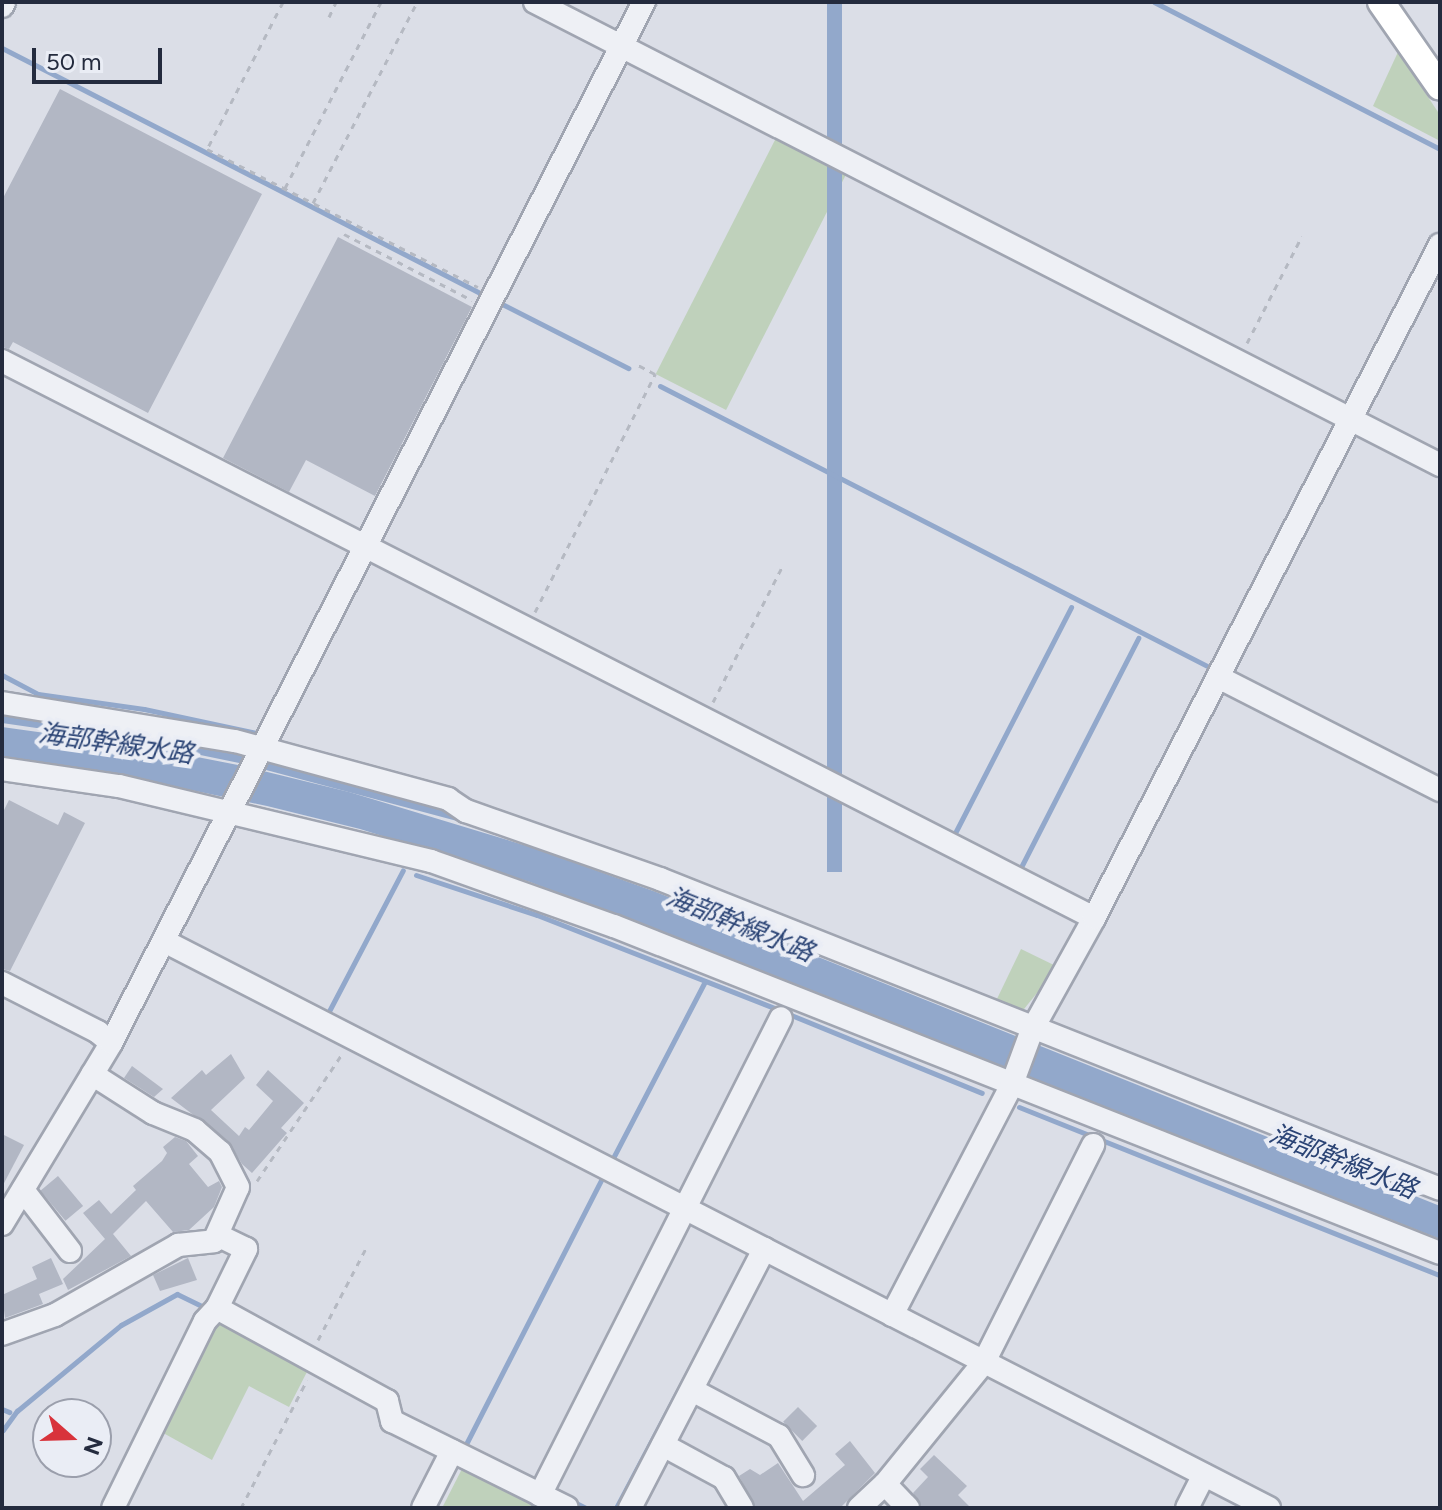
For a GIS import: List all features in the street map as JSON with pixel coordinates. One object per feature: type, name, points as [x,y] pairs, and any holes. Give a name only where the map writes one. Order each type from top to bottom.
[{"type":"main road","points":[[1381,2],[1440,87]]},
{"type":"street","points":[[535,2],[1440,465]]},
{"type":"street","points":[[2,1224],[111,1043],[644,2]]},
{"type":"street","points":[[892,1315],[1012,1084],[1034,1029],[1440,245]]},
{"type":"street","points":[[2,361],[1094,918]]},
{"type":"street","points":[[1218,677],[1440,790]]},
{"type":"street","points":[[2,703],[263,750],[448,799],[466,811],[660,879],[1440,1189]]},
{"type":"street","points":[[2,769],[119,786],[431,861],[614,926],[1440,1253]]},
{"type":"street","points":[[164,941],[1269,1508]]},
{"type":"street","points":[[2,983],[98,1032],[111,1043]]},
{"type":"street","points":[[540,1495],[781,1018]]},
{"type":"street","points":[[2,1334],[55,1315],[178,1245],[214,1241],[219,1236],[238,1187],[220,1152],[195,1130],[153,1113],[92,1074]]},
{"type":"street","points":[[859,1508],[885,1484],[984,1362],[1093,1145]]},
{"type":"street","points":[[23,1190],[70,1251]]},
{"type":"street","points":[[113,1508],[205,1321],[217,1308],[246,1249],[219,1236]]},
{"type":"street","points":[[630,1508],[764,1249]]},
{"type":"street","points":[[217,1308],[387,1401],[392,1421],[567,1508]]},
{"type":"street","points":[[692,1390],[779,1436],[803,1475]]},
{"type":"street","points":[[663,1445],[724,1478],[742,1508]]},
{"type":"street","points":[[423,1508],[452,1451]]},
{"type":"street","points":[[1187,1508],[1204,1475]]},
{"type":"street","points":[[885,1484],[908,1508]]},
{"type":"path","points":[[283,2],[207,149],[285,188],[489,300]]},
{"type":"path","points":[[329,17],[336,2]]},
{"type":"path","points":[[285,188],[381,2]]},
{"type":"path","points":[[313,203],[417,2]]},
{"type":"path","points":[[344,234],[489,300]]},
{"type":"path","points":[[1237,362],[1302,236]]},
{"type":"path","points":[[520,625],[654,373],[637,365]]},
{"type":"path","points":[[704,719],[782,567]]},
{"type":"path","points":[[238,1187],[250,1188],[264,1175],[353,1038]]},
{"type":"path","points":[[241,1508],[366,1248]]},
{"type":"green space","points":[[1398,52],[1440,115],[1440,141],[1373,106]]},
{"type":"green space","points":[[776,138],[846,174],[726,410],[656,374]]},
{"type":"green space","points":[[1021,949],[1058,967],[1020,1014],[995,1003]]},
{"type":"green space","points":[[215,1316],[310,1366],[289,1407],[249,1386],[212,1460],[156,1429]]},
{"type":"green space","points":[[466,1461],[558,1508],[442,1508]]},
{"type":"water","points":[[827,2],[842,2],[842,872],[827,872]]},
{"type":"water","points":[[2,712],[244,752],[430,800],[459,815],[457,821],[244,764],[147,744],[2,723]]},
{"type":"water","name":"海部幹線水路","points":[[2,727],[146,747],[243,766],[349,792],[537,849],[656,892],[1440,1206],[1440,1239],[530,882],[360,829],[267,806],[153,782],[2,758]]},
{"type":"building","points":[[60,89],[262,194],[148,413],[13,342],[9,349],[2,347],[2,200]]},
{"type":"building","points":[[338,237],[472,307],[375,496],[306,460],[289,492],[223,458]]},
{"type":"building","points":[[9,800],[58,825],[64,812],[85,823],[10,971],[2,969],[2,814]]},
{"type":"building","points":[[231,1054],[245,1078],[211,1110],[239,1136],[245,1127],[249,1130],[273,1101],[256,1085],[268,1070],[304,1103],[281,1128],[287,1133],[252,1173],[242,1164],[229,1142],[171,1098],[202,1070],[206,1075]]},
{"type":"building","points":[[132,1066],[163,1089],[154,1097],[124,1078]]},
{"type":"building","points":[[2,1134],[24,1145],[2,1187]]},
{"type":"building","points":[[175,1137],[186,1141],[198,1156],[189,1164],[208,1187],[219,1181],[222,1187],[214,1207],[189,1230],[173,1232],[146,1201],[113,1234],[131,1256],[68,1290],[63,1279],[105,1239],[83,1213],[99,1200],[111,1214],[136,1190],[133,1186],[162,1161],[167,1153],[163,1147]]},
{"type":"building","points":[[58,1176],[83,1206],[65,1221],[40,1191]]},
{"type":"building","points":[[51,1258],[63,1284],[39,1294],[43,1304],[5,1318],[2,1295],[37,1279],[32,1267]]},
{"type":"building","points":[[188,1258],[197,1280],[160,1291],[153,1275]]},
{"type":"building","points":[[798,1407],[817,1426],[802,1441],[783,1422]]},
{"type":"building","points":[[850,1441],[875,1473],[840,1508],[756,1508],[739,1476],[750,1469],[760,1475],[778,1463],[803,1501],[845,1465],[835,1454]]},
{"type":"building","points":[[934,1455],[967,1486],[958,1495],[971,1508],[922,1508],[913,1493],[928,1477],[920,1469]]},
{"type":"waterway","points":[[1154,2],[1440,149]]},
{"type":"waterway","points":[[2,48],[484,295]]},
{"type":"waterway","points":[[500,303],[628,368]]},
{"type":"waterway","points":[[660,386],[1213,669]]},
{"type":"waterway","points":[[955,833],[1071,607]]},
{"type":"waterway","points":[[1019,871],[1138,638]]},
{"type":"waterway","points":[[2,675],[38,694],[144,709],[256,733],[262,726]]},
{"type":"waterway","points":[[328,1013],[403,870]]},
{"type":"waterway","points":[[416,875],[537,915],[777,1009]]},
{"type":"waterway","points":[[613,1158],[705,981]]},
{"type":"waterway","points":[[791,1015],[982,1093]]},
{"type":"waterway","points":[[1019,1107],[1440,1275]]},
{"type":"waterway","points":[[464,1448],[604,1175]]},
{"type":"waterway","points":[[616,1508],[751,1252]]},
{"type":"waterway","points":[[3,1430],[17,1411],[121,1325],[177,1294],[206,1308]]},
{"type":"waterway","points":[[2,1409],[9,1412]]},
{"type":"waterway","points":[[572,1501],[586,1508]]}]
